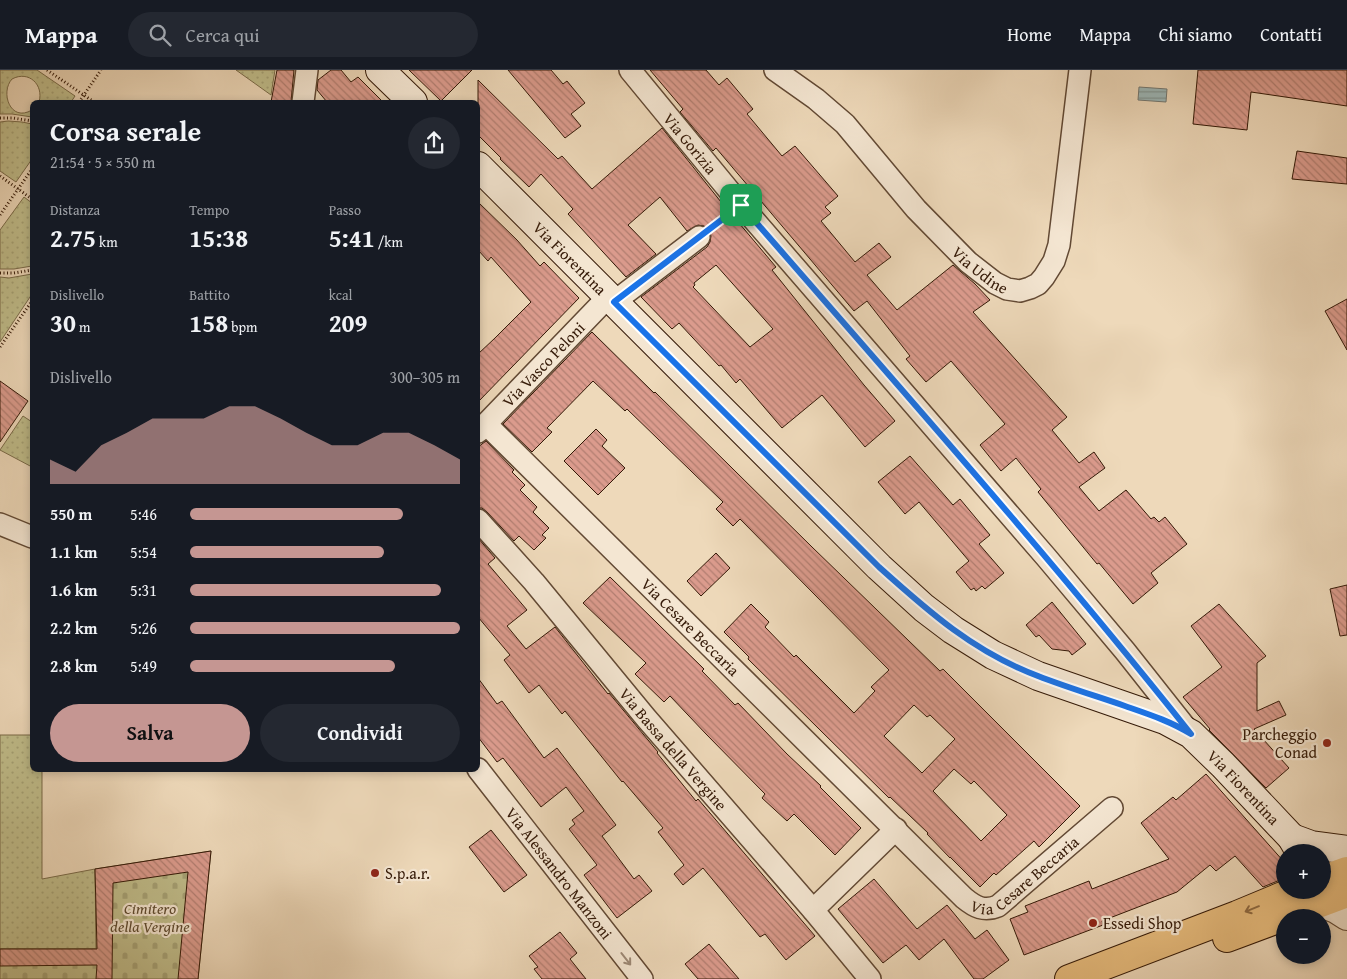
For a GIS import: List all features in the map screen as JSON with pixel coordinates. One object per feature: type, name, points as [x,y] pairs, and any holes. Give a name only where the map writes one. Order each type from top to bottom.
[{"type":"main road","points":[[380,70],[411,100]]},
{"type":"main road","name":"Via Fiorentina","points":[[480,168],[879,567],[924,608],[953,630],[1013,666],[1165,720],[1191,734],[1295,844]]},
{"type":"main road","name":"Via Fiorentina","points":[[1331,848],[1347,850]]},
{"type":"main road","points":[[1331,884],[1347,871]]},
{"type":"main road","points":[[1331,892],[1347,893]]},
{"type":"main road","points":[[1069,979],[1276,898]]},
{"type":"main road","points":[[1121,979],[1306,899]]},
{"type":"main road","points":[[1328,899],[1336,909],[1347,916]]},
{"type":"street","points":[[302,100],[307,70]]},
{"type":"street","name":"Via Gorizia","points":[[630,70],[741,205],[1040,550],[1191,734]]},
{"type":"street","name":"Via Udine","points":[[774,70],[816,99],[845,124],[904,195],[968,262],[995,283],[1007,289],[1020,290],[1038,284],[1054,261],[1059,245],[1080,70]]},
{"type":"street","name":"Via Vasco Peloni","points":[[482,428],[611,300],[699,237]]},
{"type":"street","name":"Via Cesare Beccaria","points":[[482,428],[976,908],[984,910],[998,906],[1112,808]]},
{"type":"street","name":"Via Bassa della Vergine","points":[[480,522],[534,582],[646,718],[813,910],[870,979]]},
{"type":"street","points":[[0,524],[30,536]]},
{"type":"street","points":[[1138,710],[1142,673]]},
{"type":"street","name":"Via Alessandro Manzoni","points":[[480,772],[642,979]]},
{"type":"street","points":[[813,910],[896,829]]},
{"type":"path","points":[[47,70],[91,100]]},
{"type":"path","points":[[80,100],[102,70]]},
{"type":"path","points":[[0,118],[30,121]]},
{"type":"path","points":[[0,215],[30,171]]},
{"type":"path","points":[[0,176],[30,198]]},
{"type":"path","points":[[699,237],[741,205]]},
{"type":"path","points":[[0,273],[30,270]]},
{"type":"path","points":[[0,347],[30,304]]},
{"type":"green space","points":[[0,70],[37,70],[75,96],[72,100],[39,100],[39,90],[34,81],[24,76],[18,77],[12,79],[7,91],[7,98],[13,109],[24,113],[30,111],[30,117],[0,114]]},
{"type":"green space","points":[[236,70],[275,70],[271,95]]},
{"type":"green space","points":[[0,122],[30,124],[30,162],[16,182],[0,171]]},
{"type":"green space","points":[[24,197],[30,202],[30,266],[0,269],[0,230]]},
{"type":"green space","points":[[30,274],[30,297],[0,342],[0,277],[9,278]]},
{"type":"green space","points":[[23,416],[30,421],[30,466],[0,450]]},
{"type":"green space","points":[[0,735],[30,735],[30,772],[42,772],[42,879],[95,869],[97,949],[0,949]]},
{"type":"green space","name":"Cimitero della Vergine","points":[[211,851],[198,979],[0,979],[0,949],[96,949],[95,869]]},
{"type":"water","points":[[1139,87],[1167,89],[1166,102],[1138,100]]},
{"type":"building","points":[[277,70],[294,70],[291,100],[271,100]]},
{"type":"building","points":[[331,70],[341,70],[351,82],[358,77],[381,100],[325,100],[317,90],[318,80]]},
{"type":"building","points":[[409,70],[472,70],[442,100]]},
{"type":"building","points":[[508,70],[551,70],[563,84],[567,81],[585,103],[571,114],[581,126],[565,138]]},
{"type":"building","points":[[650,70],[706,70],[719,85],[727,78],[753,109],[747,114],[782,156],[795,146],[838,196],[825,207],[831,213],[821,221],[855,262],[879,243],[891,257],[867,275],[897,310],[953,265],[975,284],[990,300],[973,312],[1067,417],[1052,430],[1079,463],[1094,452],[1105,468],[1079,487],[1099,511],[1126,490],[1151,519],[1154,517],[1159,522],[1165,517],[1187,544],[1151,573],[1158,583],[1133,604],[1099,563],[1097,564],[1038,492],[1041,489],[1016,458],[1001,471],[980,445],[1005,424],[951,361],[926,382],[906,359],[910,356],[867,301],[854,311],[716,148],[713,151],[680,112],[683,109]]},
{"type":"building","points":[[1198,70],[1347,70],[1347,106],[1251,92],[1247,130],[1193,124]]},
{"type":"building","points":[[478,80],[558,159],[562,156],[592,189],[662,128],[733,217],[776,267],[772,270],[895,421],[865,447],[822,395],[782,428],[740,379],[736,383],[721,365],[719,366],[679,323],[672,329],[641,297],[707,247],[711,236],[709,229],[698,225],[687,231],[660,197],[628,225],[656,254],[626,277],[568,214],[573,209],[541,174],[529,187],[480,137]],"holes":[[[716,265],[773,329],[750,347],[693,287],[694,283]]]},
{"type":"building","points":[[1297,151],[1347,158],[1347,184],[1292,179]]},
{"type":"building","points":[[480,204],[517,240],[540,266],[544,262],[579,298],[480,400],[480,352],[531,302],[491,257],[488,261],[480,252]]},
{"type":"building","points":[[1347,299],[1347,350],[1325,311]]},
{"type":"building","points":[[592,332],[940,671],[943,669],[1080,806],[1039,847],[1034,841],[996,875],[994,873],[980,887],[928,833],[889,798],[748,659],[749,657],[724,632],[751,604],[769,622],[765,627],[854,713],[875,691],[871,687],[889,670],[740,519],[733,526],[716,509],[723,502],[627,409],[625,411],[593,381],[547,428],[552,432],[532,452],[503,424]],"holes":[[[914,705],[927,717],[930,715],[955,739],[922,773],[884,736]],[[954,769],[971,784],[974,781],[1007,815],[981,841],[933,791]]]},
{"type":"building","points":[[0,381],[28,401],[0,442]]},
{"type":"building","points":[[596,429],[607,440],[602,446],[625,468],[598,495],[564,461]]},
{"type":"building","points":[[486,441],[514,470],[512,472],[525,485],[520,490],[537,507],[533,512],[549,528],[542,535],[546,538],[534,550],[519,536],[514,541],[487,512],[480,508],[480,446]]},
{"type":"building","points":[[910,456],[953,505],[960,499],[990,535],[979,544],[1004,573],[985,589],[982,586],[976,591],[974,588],[971,590],[956,572],[969,561],[919,502],[905,514],[878,482]]},
{"type":"building","points":[[480,540],[495,558],[488,564],[527,610],[507,626],[526,649],[555,627],[696,801],[698,799],[815,936],[786,960],[765,934],[760,937],[703,868],[683,885],[674,874],[684,865],[658,832],[663,828],[622,782],[565,711],[562,714],[539,685],[529,693],[504,660],[510,655],[480,619]]},
{"type":"building","points":[[716,553],[730,568],[701,596],[687,581]]},
{"type":"building","points":[[610,577],[704,669],[702,671],[735,705],[738,703],[861,828],[835,855],[794,814],[787,821],[762,798],[765,794],[670,696],[664,702],[635,674],[646,663],[583,603]]},
{"type":"building","points":[[1347,585],[1347,635],[1340,636],[1330,589]]},
{"type":"building","points":[[1052,602],[1086,644],[1072,655],[1069,651],[1052,649],[1039,635],[1036,637],[1026,625]]},
{"type":"building","points":[[1219,604],[1266,656],[1257,663],[1257,711],[1279,701],[1286,715],[1254,729],[1289,768],[1266,788],[1209,730],[1183,697],[1222,667],[1191,626]]},
{"type":"building","points":[[480,681],[497,704],[502,701],[544,758],[557,748],[616,825],[602,836],[634,879],[639,875],[652,891],[617,918],[584,875],[597,865],[569,829],[575,824],[572,820],[584,811],[566,787],[541,807],[503,758],[497,762],[480,740]]},
{"type":"building","points":[[1206,774],[1276,853],[1276,882],[1263,887],[1235,856],[1216,871],[1210,865],[1177,892],[1102,921],[1103,925],[1024,955],[1010,919],[1028,912],[1025,906],[1089,881],[1092,889],[1169,859],[1141,823],[1173,797],[1176,800]]},
{"type":"building","points":[[491,830],[527,875],[504,892],[469,847]]},
{"type":"building","points":[[211,851],[198,979],[178,979],[188,872],[113,883],[112,979],[96,979],[97,965],[0,966],[0,949],[97,949],[95,869]]},
{"type":"building","points":[[874,879],[917,929],[947,905],[975,939],[987,930],[1009,960],[983,979],[974,979],[944,939],[919,960],[906,945],[883,963],[838,909]]},
{"type":"building","points":[[560,932],[577,953],[570,959],[586,979],[542,979],[534,969],[538,967],[529,956]]},
{"type":"building","points":[[709,944],[739,979],[698,979],[685,964]]},
{"type":"place","name":"Parcheggio Conad","points":[[1327,743]]},
{"type":"place","name":"S.p.a.r.","points":[[375,873]]},
{"type":"place","name":"Essedi Shop","points":[[1093,923]]},
{"type":"route","points":[[741,205],[1046,557],[1191,734],[1165,720],[1013,666],[953,630],[924,608],[879,567],[614,302],[741,205]]}]
